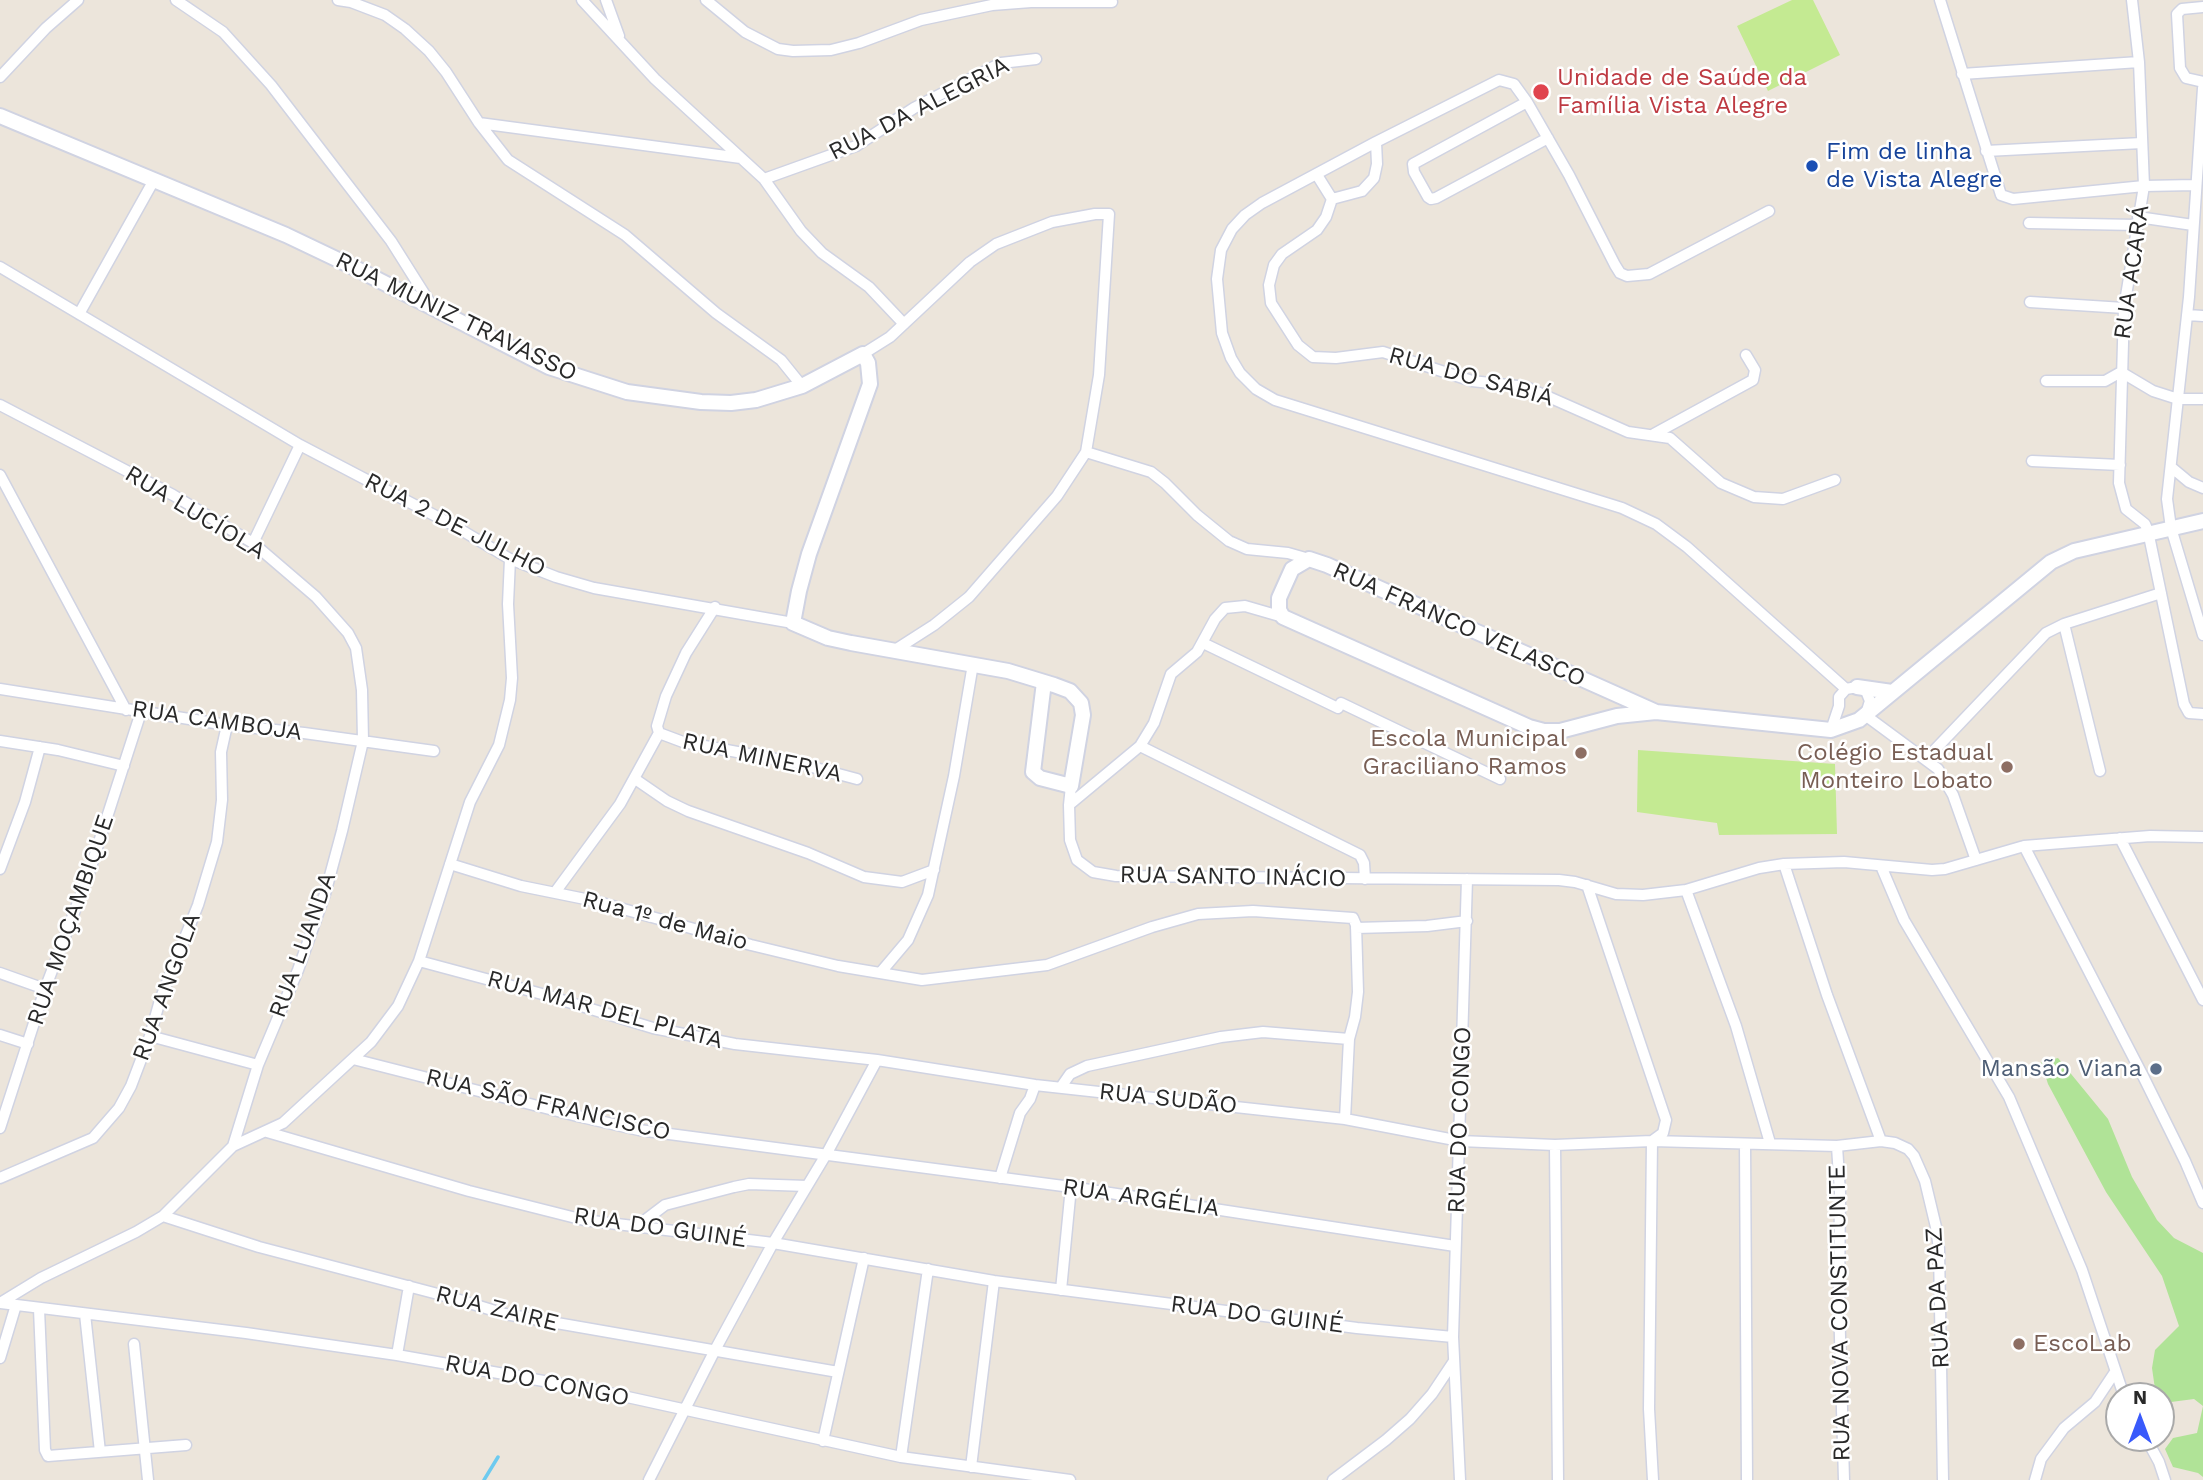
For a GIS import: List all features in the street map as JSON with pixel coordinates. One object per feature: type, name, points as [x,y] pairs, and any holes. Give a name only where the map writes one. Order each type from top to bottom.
[{"type":"street","points":[[0,77],[46,28],[78,0]]},
{"type":"street","points":[[176,0],[223,32],[271,85],[391,241],[433,308]]},
{"type":"street","points":[[338,0],[385,15],[429,51],[508,160],[625,235],[716,313],[781,359],[802,386]]},
{"type":"street","points":[[582,0],[655,79],[764,179],[814,245],[836,265],[869,287],[904,324]]},
{"type":"street","points":[[606,0],[622,43]]},
{"type":"street","points":[[706,0],[745,32],[778,49],[793,51],[831,50],[859,43],[921,20],[992,5],[1112,2]]},
{"type":"street","points":[[1940,0],[1997,190],[2006,198],[2144,186],[2195,185]]},
{"type":"street","name":"RUA ACARÁ","points":[[2132,0],[2144,186],[2124,307],[2119,484],[2122,501],[2128,512],[2145,524],[2148,533]]},
{"type":"street","points":[[2201,7],[2178,10],[2177,32],[2183,75],[2203,82]]},
{"type":"street","name":"RUA DA ALEGRIA","points":[[764,179],[856,146],[914,108],[1001,63],[1036,59]]},
{"type":"street","points":[[1962,74],[2138,62]]},
{"type":"street","points":[[1769,211],[1649,274],[1628,276],[1620,273],[1527,102],[1518,89],[1507,81],[1492,82],[1262,203],[1245,215],[1232,229],[1221,250],[1217,279],[1222,333],[1240,373],[1256,389],[1275,400],[1622,508],[1656,524],[1687,547],[1851,688],[1892,692]]},
{"type":"street","points":[[2202,629],[2171,528],[2167,499],[2198,240],[2193,225],[2203,88]]},
{"type":"street","points":[[1527,102],[1413,164],[1413,172],[1428,197],[1436,198],[1548,138]]},
{"type":"street","name":"RUA MUNIZ TRAVASSO","points":[[0,116],[286,235],[549,367],[627,392],[669,400],[731,403],[756,400],[802,386],[863,354],[904,324],[976,257],[1008,237],[1052,222],[1109,214],[1099,375],[1086,452]]},
{"type":"street","points":[[479,123],[741,159]]},
{"type":"street","points":[[1317,175],[1332,199],[1354,195],[1368,186],[1376,171],[1376,142]]},
{"type":"street","points":[[1986,151],[2142,143]]},
{"type":"street","points":[[79,314],[154,180]]},
{"type":"street","name":"RUA DO SABIÁ","points":[[1332,199],[1326,217],[1317,230],[1282,254],[1270,274],[1271,303],[1298,345],[1313,356],[1322,358],[1382,352],[1401,356],[1472,382],[1526,387],[1628,432],[1670,438],[1721,483],[1754,498],[1783,499],[1835,480]]},
{"type":"street","points":[[2029,223],[2137,221],[2193,225]]},
{"type":"street","name":"RUA 2 DE JULHO","points":[[0,267],[300,445],[411,502],[510,559],[555,577],[594,588],[715,607],[793,623],[828,638],[973,664],[1044,682],[1063,688],[1075,696]]},
{"type":"street","points":[[2030,302],[2124,307]]},
{"type":"street","points":[[2188,315],[2203,316]]},
{"type":"street","points":[[793,623],[809,554],[870,384],[868,363],[863,354]]},
{"type":"street","points":[[1654,434],[1753,380],[1755,370],[1746,355]]},
{"type":"street","points":[[2046,381],[2105,381],[2121,372],[2154,391],[2178,399],[2203,400]]},
{"type":"street","name":"RUA LUCÍOLA","points":[[0,405],[173,495],[253,543],[316,597],[348,633],[356,648],[360,668],[363,741]]},
{"type":"street","points":[[253,543],[300,445]]},
{"type":"street","points":[[895,650],[934,625],[969,597],[1057,496],[1086,452],[1151,472],[1166,483],[1197,515],[1230,541],[1247,549],[1288,553],[1309,559]]},
{"type":"street","points":[[2032,461],[2120,465]]},
{"type":"street","points":[[2171,467],[2189,482],[2203,488]]},
{"type":"street","points":[[0,475],[126,710]]},
{"type":"street","name":"RUA FRANCO VELASCO","points":[[1656,712],[1309,559],[1292,569],[1278,604],[1283,617],[1529,727],[1544,731],[1560,731],[1617,716],[1656,712],[1830,730],[1846,726],[1865,715],[2051,562],[2074,551],[2203,521]]},
{"type":"street","points":[[2148,533],[2183,704],[2189,713],[2203,714]]},
{"type":"street","points":[[0,1303],[41,1278],[163,1216],[233,1146],[283,1123],[371,1042],[398,1006],[419,961],[474,793],[499,745],[510,700],[512,678],[508,604],[510,559]]},
{"type":"street","points":[[1926,759],[2046,633],[2064,624],[2161,593]]},
{"type":"street","points":[[1069,806],[1140,746],[1154,723],[1171,674],[1196,652],[1214,619],[1225,608],[1245,606],[1283,617]]},
{"type":"street","points":[[555,891],[620,804],[663,736],[657,726],[666,696],[687,653],[715,607]]},
{"type":"street","points":[[2064,624],[2100,771]]},
{"type":"street","points":[[1203,643],[1500,779]]},
{"type":"street","points":[[881,971],[908,940],[923,911],[954,776],[973,664]]},
{"type":"street","points":[[1044,682],[1033,772],[1040,778],[1071,786]]},
{"type":"street","name":"RUA CAMBOJA","points":[[0,688],[227,725],[434,751]]},
{"type":"street","points":[[1830,730],[1839,706],[1839,697],[1851,688],[1862,688],[1869,696],[1870,706],[1865,715]]},
{"type":"street","name":"RUA SANTO INÁCIO","points":[[1075,696],[1081,703],[1083,715],[1071,786],[1070,840],[1073,852],[1084,867],[1103,875],[1559,880],[1630,895],[1686,890],[1759,868],[1784,864],[1844,862],[1932,870],[2024,846],[2120,838],[2203,837]]},
{"type":"street","points":[[1839,706],[1850,717],[1865,715],[1926,759],[1946,781],[1976,860]]},
{"type":"street","name":"RUA MOÇAMBIQUE","points":[[0,1128],[45,989],[88,876],[141,712]]},
{"type":"street","name":"RUA ANGOLA","points":[[0,1178],[93,1138],[119,1108],[131,1086],[160,1000],[198,905],[217,842],[222,800],[221,752],[227,725]]},
{"type":"street","name":"RUA MINERVA","points":[[663,736],[797,763],[857,779]]},
{"type":"street","points":[[0,741],[124,766]]},
{"type":"street","name":"RUA LUANDA","points":[[233,1146],[258,1065],[298,970],[325,894],[363,741]]},
{"type":"street","name":"RUA SANTO INÁCIO","points":[[1140,746],[1360,855],[1364,863],[1365,879]]},
{"type":"street","points":[[0,869],[25,803],[40,747]]},
{"type":"street","points":[[635,779],[667,801],[688,811],[808,853],[864,877],[902,882],[934,870]]},
{"type":"street","points":[[2120,838],[2203,1000]]},
{"type":"street","points":[[2024,846],[2202,1196]]},
{"type":"street","name":"Rua 1º de Maio","points":[[450,864],[521,886],[555,891],[751,945],[838,966],[881,971],[922,980],[1038,968],[1152,927],[1198,914],[1253,911],[1348,918],[1355,920],[1356,928]]},
{"type":"street","points":[[1784,864],[1827,995],[1881,1142]]},
{"type":"street","points":[[1881,866],[1904,920],[2009,1097],[2081,1270],[2119,1382]]},
{"type":"street","name":"RUA DO CONGO","points":[[1460,1480],[1453,1337],[1467,879]]},
{"type":"street","points":[[1587,885],[1667,1120],[1663,1133],[1651,1142],[1649,1409],[1653,1480]]},
{"type":"street","points":[[1686,890],[1737,1026],[1770,1143]]},
{"type":"street","points":[[1345,1119],[1349,1039],[1358,992],[1356,928],[1467,922]]},
{"type":"street","name":"RUA MAR DEL PLATA","points":[[419,961],[673,1033],[762,1048],[877,1060]]},
{"type":"street","points":[[0,973],[45,989]]},
{"type":"street","points":[[1061,1087],[1070,1074],[1087,1066],[1221,1037],[1263,1032],[1349,1039]]},
{"type":"street","points":[[0,1035],[28,1044]]},
{"type":"street","points":[[150,1036],[258,1065]]},
{"type":"street","name":"RUA SÃO FRANCISCO","points":[[354,1059],[639,1130],[827,1153]]},
{"type":"street","points":[[649,1480],[683,1410],[773,1243],[827,1153],[877,1060]]},
{"type":"street","name":"RUA SUDÃO","points":[[877,1060],[1035,1085],[1345,1119],[1460,1141],[1555,1145],[1651,1142],[1837,1146],[1881,1142]]},
{"type":"street","points":[[1000,1178],[1020,1113],[1030,1099],[1035,1085]]},
{"type":"street","points":[[0,1088],[13,1092]]},
{"type":"street","name":"RUA DO GUINÉ","points":[[267,1132],[481,1195],[584,1220],[773,1243],[994,1281],[1344,1327],[1453,1337]]},
{"type":"street","name":"RUA DA PAZ","points":[[1881,1142],[1895,1143],[1908,1149],[1914,1156],[1925,1181],[1936,1227],[1939,1249],[1943,1480]]},
{"type":"street","points":[[1745,1144],[1747,1480]]},
{"type":"street","points":[[1555,1145],[1558,1480]]},
{"type":"street","name":"RUA NOVA CONSTITUNTE","points":[[1837,1146],[1840,1193],[1839,1302],[1843,1480]]},
{"type":"street","name":"RUA ARGÉLIA","points":[[827,1153],[1071,1187],[1455,1246]]},
{"type":"street","points":[[636,1227],[666,1205],[734,1187],[749,1184],[807,1186]]},
{"type":"street","points":[[1061,1290],[1071,1187]]},
{"type":"street","name":"RUA ZAIRE","points":[[163,1216],[259,1247],[505,1314],[838,1372]]},
{"type":"street","points":[[823,1441],[864,1258]]},
{"type":"street","points":[[901,1457],[928,1269]]},
{"type":"street","points":[[971,1467],[994,1281]]},
{"type":"street","points":[[397,1355],[408,1286]]},
{"type":"street","name":"RUA DO CONGO","points":[[0,1303],[246,1333],[397,1355],[600,1391],[901,1457],[1070,1480]]},
{"type":"street","points":[[0,1358],[16,1305]]},
{"type":"street","points":[[39,1308],[45,1450],[48,1456],[186,1445]]},
{"type":"street","points":[[85,1314],[100,1452]]},
{"type":"street","points":[[134,1344],[148,1480]]},
{"type":"street","points":[[1334,1480],[1348,1476],[1410,1419],[1432,1394],[1454,1361]]},
{"type":"street","points":[[2035,1480],[2041,1459],[2064,1428],[2095,1402],[2115,1372]]},
{"type":"street","points":[[2152,1452],[2165,1480]]},
{"type":"green space","points":[[1792,0],[1813,0],[1840,55],[1768,91],[1737,26]]},
{"type":"green space","points":[[1638,750],[1835,764],[1837,834],[1719,835],[1717,823],[1637,812]]},
{"type":"green space","points":[[2058,1058],[2108,1119],[2132,1177],[2157,1220],[2174,1238],[2203,1253],[2203,1406],[2194,1399],[2175,1401],[2175,1382],[2154,1382],[2152,1368],[2155,1350],[2179,1326],[2162,1276],[2106,1192],[2048,1084],[2041,1062]]},
{"type":"green space","points":[[2203,1406],[2203,1477],[2198,1473],[2173,1467],[2166,1452],[2175,1452],[2175,1438],[2197,1433]]},
{"type":"waterway","points":[[484,1480],[498,1457]]},
{"type":"place","name":"Unidade de Saúde da Família Vista Alegre","points":[[1541,92]]},
{"type":"place","name":"Fim de linha de Vista Alegre","points":[[1812,166]]},
{"type":"place","name":"Escola Municipal Graciliano Ramos","points":[[1581,753]]},
{"type":"place","name":"Colégio Estadual Monteiro Lobato","points":[[2007,767]]},
{"type":"place","name":"Mansão Viana","points":[[2156,1069]]},
{"type":"place","name":"EscoLab","points":[[2019,1344]]}]
